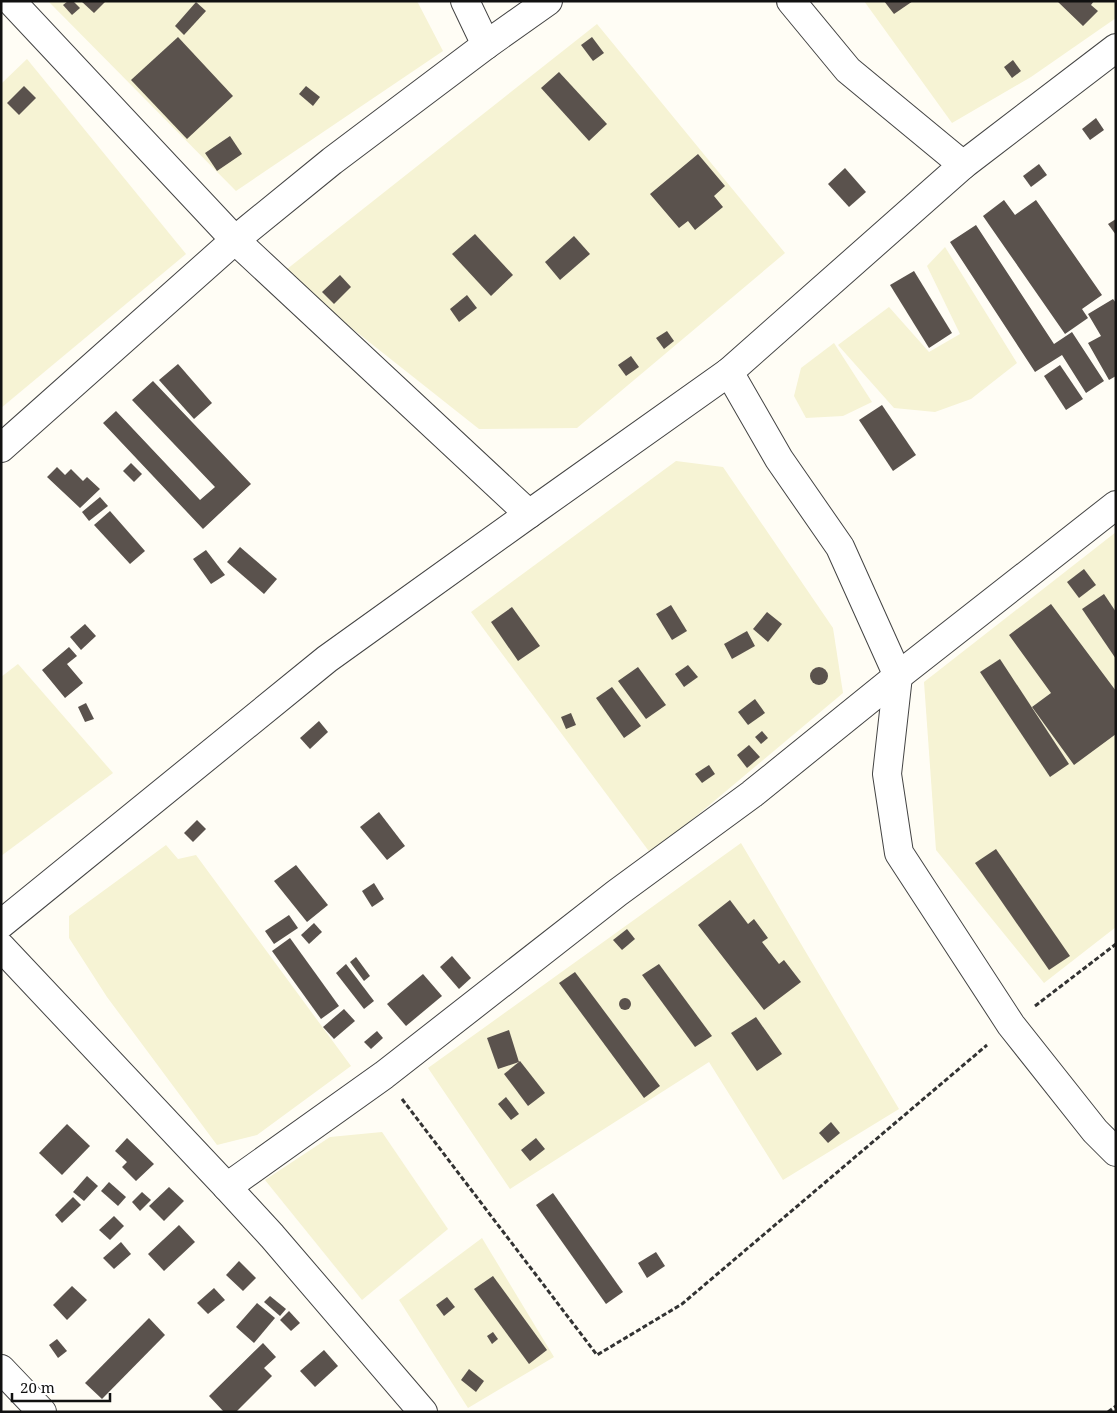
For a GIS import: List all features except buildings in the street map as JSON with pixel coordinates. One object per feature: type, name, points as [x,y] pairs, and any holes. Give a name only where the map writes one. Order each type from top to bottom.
[{"type":"street","points":[[11,1],[235,240],[528,514]]},
{"type":"street","points":[[464,1],[486,46]]},
{"type":"street","points":[[1,448],[235,240],[332,161],[548,1]]},
{"type":"street","points":[[791,1],[848,70],[964,166]]},
{"type":"street","points":[[1,924],[327,659],[729,372],[964,166],[1116,48]]},
{"type":"street","points":[[729,372],[779,459],[840,548],[898,676],[887,774],[900,853],[1011,1025],[1095,1131],[1116,1152]]},
{"type":"street","points":[[227,1187],[384,1075],[616,893],[752,794],[898,676],[1116,505]]},
{"type":"street","points":[[1,947],[272,1236],[422,1412]]},
{"type":"street","points":[[1,1369],[42,1412]]},
{"type":"path","points":[[384,1075],[598,1355],[682,1304],[1011,1025],[1116,944]]},
{"type":"path","points":[[1108,1412],[1116,1406]]},
{"type":"shaded area","points":[[48,1],[417,1],[443,51],[236,191]]},
{"type":"shaded area","points":[[864,1],[1116,1],[1116,18],[1031,77],[952,123]]},
{"type":"shaded area","points":[[597,24],[785,253],[577,428],[479,429],[282,273]]},
{"type":"shaded area","points":[[27,59],[186,254],[1,408],[1,84]]},
{"type":"shaded area","points":[[945,247],[1017,363],[971,399],[935,412],[894,408],[838,345],[889,307],[929,352],[960,334],[927,266]]},
{"type":"shaded area","points":[[834,343],[872,402],[843,416],[806,418],[794,396],[801,368]]},
{"type":"shaded area","points":[[676,461],[723,467],[833,628],[843,693],[651,854],[471,612]]},
{"type":"shaded area","points":[[1116,532],[1116,927],[1044,983],[936,850],[924,682]]},
{"type":"shaded area","points":[[18,664],[113,773],[1,856],[1,677]]},
{"type":"shaded area","points":[[741,843],[899,1109],[783,1180],[709,1062],[510,1189],[428,1068]]},
{"type":"shaded area","points":[[166,845],[178,859],[196,855],[351,1066],[257,1135],[217,1145],[107,997],[69,938],[69,916]]},
{"type":"shaded area","points":[[382,1132],[448,1229],[362,1300],[265,1180],[330,1137]]},
{"type":"shaded area","points":[[482,1238],[554,1357],[468,1408],[399,1300]]}]
